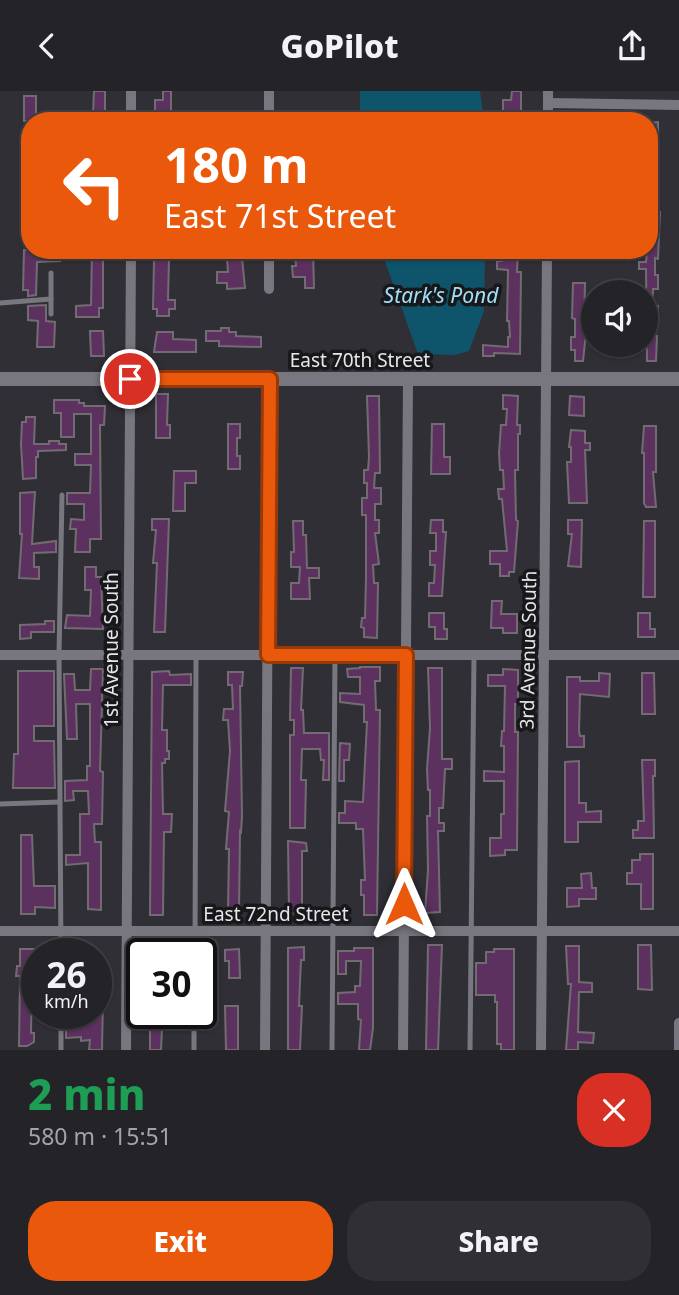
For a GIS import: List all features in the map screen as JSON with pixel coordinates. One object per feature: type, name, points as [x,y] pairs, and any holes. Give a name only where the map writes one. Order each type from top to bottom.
[{"type":"street","points":[[131,91],[131,112]]},
{"type":"street","points":[[269,91],[269,112]]},
{"type":"street","points":[[548,91],[548,112]]},
{"type":"street","points":[[548,103],[679,105]]},
{"type":"street","name":"1st Avenue South","points":[[126,1050],[131,259]]},
{"type":"street","points":[[269,259],[270,289]]},
{"type":"street","name":"3rd Avenue South","points":[[541,1050],[547,259]]},
{"type":"street","name":"East 70th Street","points":[[0,379],[679,379]]},
{"type":"street","points":[[265,1050],[270,379]]},
{"type":"street","points":[[403,1050],[408,379]]},
{"type":"street","points":[[0,655],[679,655]]},
{"type":"street","name":"East 72nd Street","points":[[0,932],[679,931]]},
{"type":"street","points":[[679,1023],[679,1050]]},
{"type":"lane","points":[[51,273],[51,314]]},
{"type":"lane","points":[[0,303],[51,299]]},
{"type":"lane","points":[[61,938],[59,655],[62,495]]},
{"type":"lane","points":[[195,938],[196,655]]},
{"type":"lane","points":[[332,1050],[335,655]]},
{"type":"lane","points":[[470,1050],[474,655]]},
{"type":"lane","points":[[0,803],[60,802]]},
{"type":"lane","points":[[61,1029],[61,1050]]},
{"type":"lane","points":[[194,1029],[194,1050]]},
{"type":"water","points":[[360,91],[480,91],[483,112],[360,112]]},
{"type":"water","name":"Stark's Pond","points":[[384,259],[485,259],[484,311],[469,351],[455,355],[418,354]]},
{"type":"building","points":[[94,91],[105,91],[105,111],[93,112]]},
{"type":"building","points":[[163,91],[171,91],[171,112],[155,112],[155,100],[163,100]]},
{"type":"building","points":[[512,91],[521,91],[521,112],[503,112],[503,100],[511,100]]},
{"type":"building","points":[[24,96],[36,96],[36,112],[24,112]]},
{"type":"building","points":[[658,122],[659,194],[658,194]]},
{"type":"building","points":[[658,212],[660,212],[658,259]]},
{"type":"building","points":[[24,259],[60,259],[37,262],[36,295],[28,296],[28,290],[23,290]]},
{"type":"building","points":[[92,259],[99,259],[103,260],[103,308],[99,308],[99,317],[76,317],[76,306],[91,305]]},
{"type":"building","points":[[227,259],[242,259],[245,288],[227,289],[227,283],[217,283],[217,272],[228,272]]},
{"type":"building","points":[[296,259],[313,259],[314,288],[305,288],[305,277],[293,277],[292,266],[296,266]]},
{"type":"building","points":[[518,259],[517,272],[521,272],[520,354],[494,353],[494,356],[483,356],[483,345],[508,347],[510,337],[507,321],[508,270],[497,269],[497,261]]},
{"type":"building","points":[[655,259],[655,275],[658,275],[658,280],[646,280],[646,269],[639,269],[639,262]]},
{"type":"building","points":[[154,260],[169,260],[168,300],[175,300],[175,309],[169,309],[169,316],[157,316],[157,309],[153,309]]},
{"type":"building","points":[[573,283],[581,283],[583,361],[575,361],[575,350],[571,350],[571,337],[575,337],[575,319],[572,318]]},
{"type":"building","points":[[46,305],[46,321],[55,322],[54,347],[37,347],[38,321],[28,320],[28,306]]},
{"type":"building","points":[[221,328],[229,328],[229,332],[236,332],[236,336],[261,337],[261,347],[219,346],[219,341],[206,341],[206,331],[221,331]]},
{"type":"building","points":[[90,331],[103,331],[104,356],[91,356]]},
{"type":"building","points":[[157,332],[173,332],[173,339],[196,340],[196,352],[154,352]]},
{"type":"building","points":[[647,357],[656,357],[656,361],[647,361]]},
{"type":"building","points":[[156,394],[168,394],[167,425],[170,425],[170,438],[156,438]]},
{"type":"building","points":[[503,395],[518,396],[517,425],[520,425],[518,470],[515,470],[518,521],[514,572],[509,572],[509,576],[500,576],[500,564],[490,564],[490,551],[507,551],[502,499],[499,499],[498,489],[504,489],[499,453],[501,425],[506,425],[507,409],[503,409]]},
{"type":"building","points":[[367,396],[379,396],[380,473],[375,473],[374,488],[381,488],[381,504],[375,504],[375,520],[379,520],[379,533],[375,533],[379,564],[373,565],[374,583],[378,583],[377,638],[364,637],[364,628],[361,627],[362,618],[365,618],[366,515],[362,515],[362,498],[367,498],[364,470],[368,470],[369,457]]},
{"type":"building","points":[[570,396],[584,397],[584,416],[569,415]]},
{"type":"building","points":[[54,400],[79,400],[84,406],[105,406],[104,425],[100,425],[101,539],[90,539],[90,552],[75,552],[76,529],[70,529],[71,519],[84,520],[84,504],[67,504],[67,493],[90,493],[91,465],[75,465],[75,454],[91,454],[91,414],[74,414],[74,437],[61,437],[61,413],[54,413]]},
{"type":"building","points":[[26,417],[35,417],[34,444],[59,441],[59,444],[66,444],[66,450],[38,451],[36,478],[23,479],[22,422],[26,422]]},
{"type":"building","points":[[228,424],[240,424],[237,456],[240,456],[240,469],[228,469]]},
{"type":"building","points":[[432,424],[444,424],[444,457],[450,457],[450,474],[431,474]]},
{"type":"building","points":[[644,426],[656,426],[656,472],[653,472],[656,507],[646,507],[644,503]]},
{"type":"building","points":[[571,430],[585,431],[585,443],[590,443],[590,450],[585,450],[587,503],[569,503],[567,462],[571,462]]},
{"type":"building","points":[[174,471],[196,471],[196,483],[185,483],[185,511],[173,511]]},
{"type":"building","points":[[35,492],[32,544],[56,541],[56,552],[34,553],[34,567],[39,567],[39,579],[19,578],[22,534],[20,493]]},
{"type":"building","points":[[152,519],[169,519],[165,632],[154,632],[157,563],[153,563],[156,530],[152,530]]},
{"type":"building","points":[[431,520],[443,520],[443,532],[446,532],[442,596],[429,596],[429,583],[434,583],[435,565],[430,565],[430,551],[436,551],[436,533],[430,533]]},
{"type":"building","points":[[568,520],[582,520],[581,567],[568,566],[572,534],[568,534]]},
{"type":"building","points":[[293,521],[303,521],[307,568],[319,568],[319,578],[309,578],[310,599],[291,599],[291,583],[299,583],[300,567],[291,567],[291,552],[294,552]]},
{"type":"building","points":[[644,521],[655,521],[655,597],[643,597]]},
{"type":"building","points":[[85,567],[96,567],[96,577],[101,577],[103,629],[65,628],[67,615],[90,616],[91,590],[85,590]]},
{"type":"building","points":[[492,601],[502,601],[501,614],[517,614],[517,633],[503,633],[503,628],[491,628]]},
{"type":"building","points":[[429,613],[444,613],[447,639],[435,639],[435,627],[429,627]]},
{"type":"building","points":[[638,613],[650,613],[650,629],[655,629],[655,637],[638,637]]},
{"type":"building","points":[[45,621],[54,621],[54,632],[31,632],[31,638],[20,639],[20,625],[45,624]]},
{"type":"building","points":[[380,667],[380,681],[375,681],[376,710],[380,710],[377,915],[364,915],[364,895],[361,895],[361,880],[365,880],[363,829],[356,829],[356,823],[339,823],[339,813],[345,813],[345,801],[363,802],[367,722],[364,722],[364,705],[340,702],[340,693],[360,694],[360,677],[348,677],[347,669]]},
{"type":"building","points":[[291,668],[303,668],[301,710],[304,733],[329,733],[329,780],[323,780],[324,760],[321,760],[320,749],[302,749],[301,780],[306,780],[305,828],[290,828],[290,735],[294,735],[294,720],[290,720]]},
{"type":"building","points":[[428,668],[442,668],[442,759],[452,759],[452,769],[445,769],[443,808],[439,808],[439,823],[444,823],[444,831],[438,831],[440,912],[425,913],[428,870],[427,816],[430,816],[427,769],[430,728]]},
{"type":"building","points":[[91,669],[103,669],[100,771],[103,772],[102,824],[94,824],[95,842],[101,842],[101,910],[88,909],[88,863],[66,865],[66,855],[80,855],[80,814],[89,814],[88,791],[73,791],[74,800],[65,801],[65,781],[87,780],[87,766],[90,766],[90,704],[76,704],[77,739],[67,739],[64,674],[74,674],[75,690],[90,690]]},
{"type":"building","points":[[503,669],[518,670],[518,704],[515,704],[515,732],[518,732],[517,850],[505,850],[505,855],[490,856],[490,838],[501,838],[504,781],[484,781],[484,771],[504,772],[504,746],[501,746],[505,686],[488,686],[488,675],[503,675]]},
{"type":"building","points":[[18,671],[54,671],[54,726],[34,726],[34,741],[54,741],[55,788],[13,788],[14,754],[18,754]]},
{"type":"building","points":[[169,671],[170,675],[191,674],[191,685],[163,685],[162,730],[167,730],[169,759],[162,763],[163,814],[172,814],[171,832],[164,832],[163,915],[150,915],[152,672]]},
{"type":"building","points":[[228,672],[243,672],[240,686],[242,816],[239,912],[228,911],[229,849],[226,849],[229,812],[225,811],[230,751],[228,720],[223,720],[224,709],[233,709],[232,685],[228,685]]},
{"type":"building","points":[[599,673],[610,674],[609,697],[580,694],[579,731],[580,736],[584,736],[584,747],[567,747],[567,677],[580,677],[580,681],[599,681]]},
{"type":"building","points":[[642,673],[654,673],[655,714],[642,714]]},
{"type":"building","points":[[340,743],[350,744],[349,760],[344,760],[344,781],[339,781]]},
{"type":"building","points":[[642,760],[655,760],[654,838],[633,838],[633,830],[638,830],[638,821],[644,821]]},
{"type":"building","points":[[579,761],[579,803],[586,803],[586,812],[601,811],[601,822],[578,822],[578,842],[565,842],[565,762]]},
{"type":"building","points":[[21,835],[32,835],[34,886],[55,886],[55,908],[35,907],[35,914],[21,914]]},
{"type":"building","points":[[288,841],[306,843],[307,851],[302,851],[302,914],[289,913]]},
{"type":"building","points":[[640,854],[653,854],[653,909],[641,909],[641,884],[627,884],[627,873],[632,873],[632,860],[640,860]]},
{"type":"building","points":[[591,873],[596,899],[579,899],[579,906],[567,907],[567,888],[582,888],[581,874]]},
{"type":"building","points":[[428,945],[442,945],[438,1050],[426,1050]]},
{"type":"building","points":[[638,945],[651,945],[652,990],[638,989]]},
{"type":"building","points":[[566,946],[579,946],[579,982],[592,983],[592,992],[579,992],[578,1032],[594,1033],[593,1043],[578,1042],[578,1050],[566,1050],[571,984],[568,984]]},
{"type":"building","points":[[304,947],[299,1006],[302,1006],[300,1050],[288,1050],[288,948]]},
{"type":"building","points":[[354,948],[373,948],[373,1028],[370,1050],[359,1050],[361,1020],[358,1019],[358,1004],[338,1004],[338,993],[355,992],[355,986],[360,986],[361,961],[346,961],[346,974],[338,974],[338,951],[354,951]]},
{"type":"building","points":[[21,949],[21,1029],[31,1029],[31,1033],[34,1033],[34,1042],[27,1046],[19,1046],[20,976],[16,976],[17,966],[20,966]]},
{"type":"building","points":[[239,949],[240,978],[229,978],[229,961],[225,961],[225,950]]},
{"type":"building","points":[[494,949],[514,949],[514,1050],[501,1050],[501,1044],[497,1044],[495,995],[476,995],[476,963],[486,963],[486,952],[494,952]]},
{"type":"building","points":[[225,1006],[238,1006],[238,1050],[226,1050]]},
{"type":"building","points":[[66,1029],[102,1029],[102,1050],[89,1050],[90,1040],[81,1041],[81,1037],[66,1038]]},
{"type":"building","points":[[150,1029],[162,1029],[161,1050],[150,1050]]},
{"type":"route","points":[[130,379],[270,379],[268,655],[406,655],[404,904]]}]
